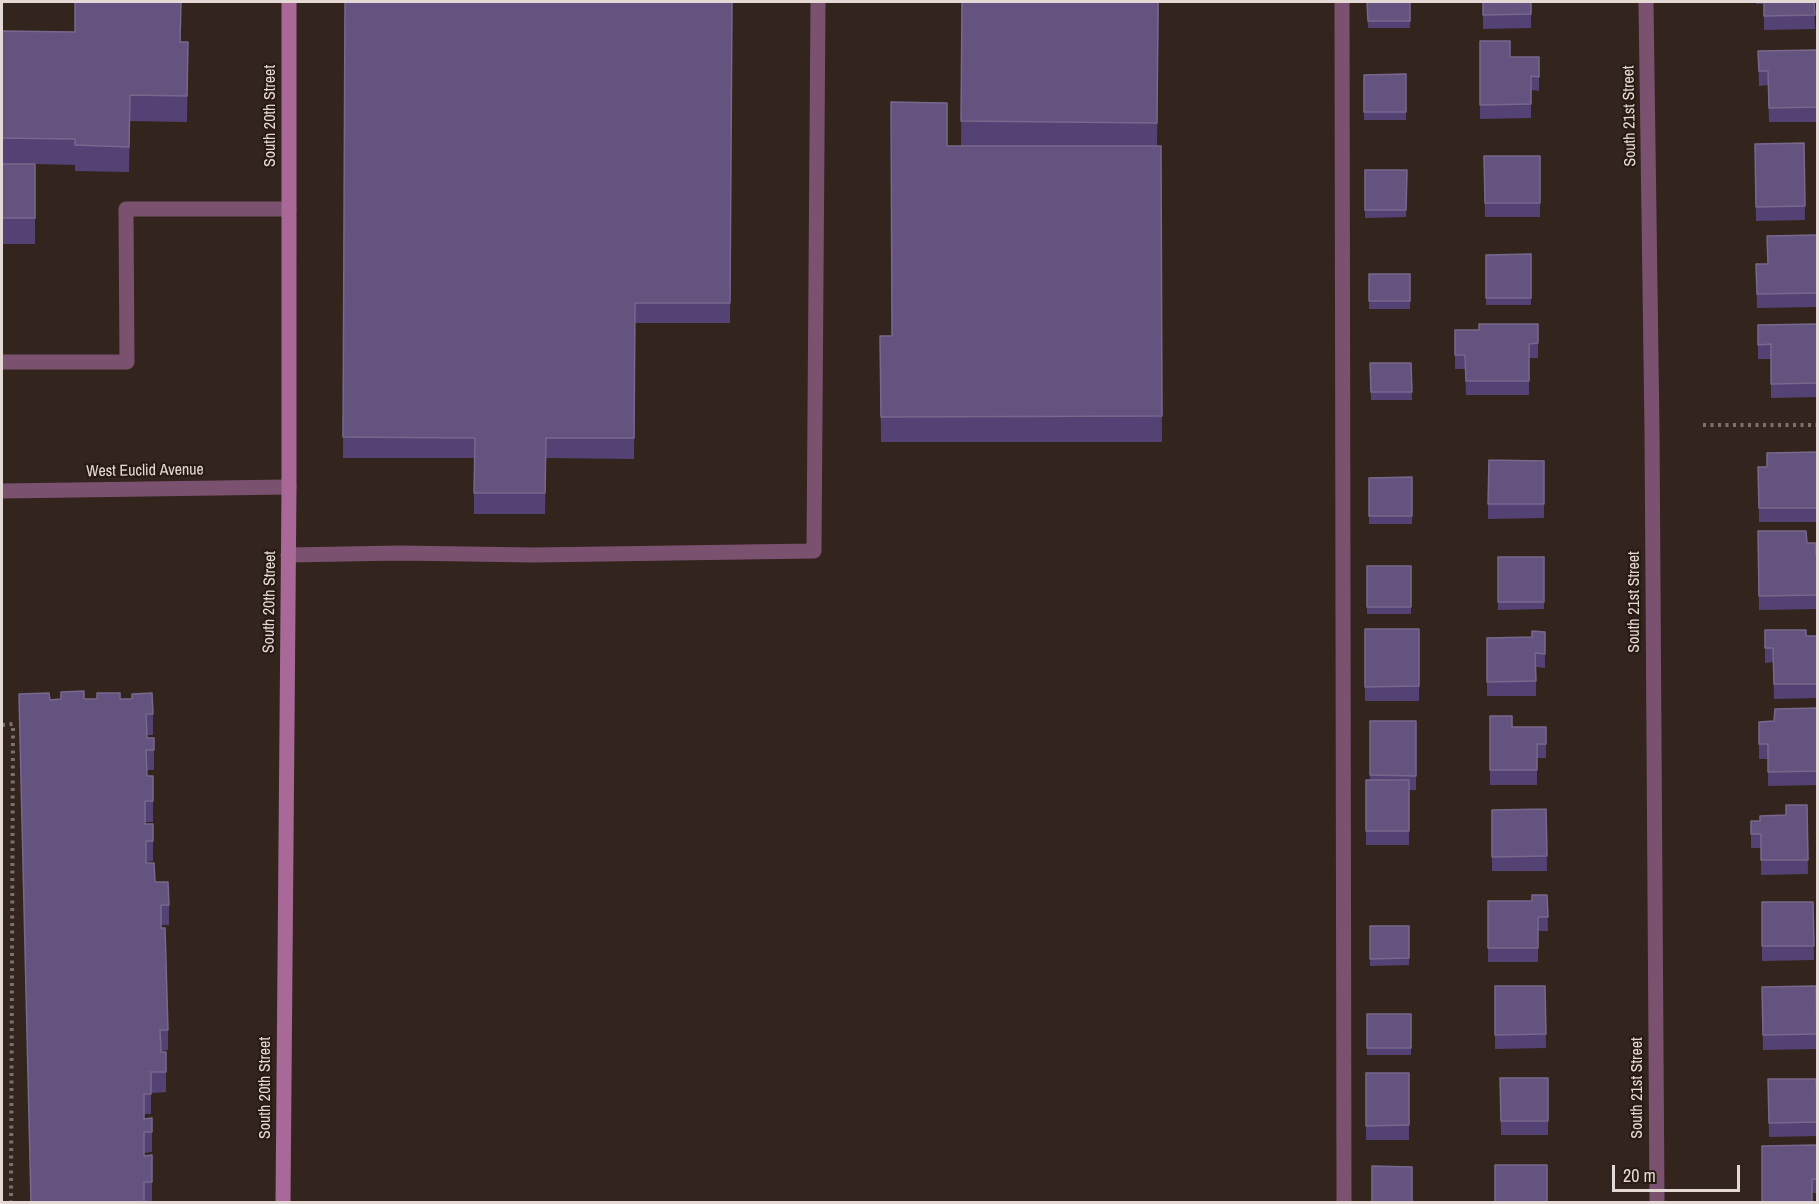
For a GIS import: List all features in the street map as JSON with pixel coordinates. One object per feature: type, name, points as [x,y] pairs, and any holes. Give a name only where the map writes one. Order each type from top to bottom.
[{"type":"street","name":"South 20th Street","points":[[283,1203],[289,487],[289,2]]},
{"type":"street","points":[[288,555],[400,553],[533,555],[814,551],[818,2]]},
{"type":"street","points":[[1342,2],[1344,1203]]},
{"type":"street","name":"South 21st Street","points":[[1646,2],[1652,430],[1657,1203]]},
{"type":"street","points":[[2,362],[127,362],[126,209],[289,209]]},
{"type":"street","name":"West Euclid Avenue","points":[[2,491],[289,487]]},
{"type":"path","points":[[1703,424],[1818,425]]},
{"type":"path","points":[[2,725],[13,724],[11,1203]]},
{"type":"building","points":[[75,2],[181,2],[180,42],[188,42],[187,96],[130,95],[129,147],[75,145],[75,139],[2,138],[2,31],[75,32]]},
{"type":"building","points":[[345,2],[732,2],[730,303],[635,303],[634,438],[546,438],[545,493],[474,493],[475,438],[343,437]]},
{"type":"building","points":[[962,2],[1158,2],[1157,123],[961,121]]},
{"type":"building","points":[[1367,2],[1410,2],[1410,21],[1368,21]]},
{"type":"building","points":[[1483,2],[1531,2],[1531,14],[1483,15]]},
{"type":"building","points":[[1764,2],[1814,2],[1815,15],[1764,16]]},
{"type":"building","points":[[1480,41],[1510,41],[1510,57],[1539,57],[1539,77],[1531,76],[1531,104],[1480,105]]},
{"type":"building","points":[[1817,50],[1818,107],[1769,108],[1768,71],[1759,71],[1758,51]]},
{"type":"building","points":[[1406,74],[1406,112],[1364,112],[1364,75]]},
{"type":"building","points":[[891,102],[947,103],[947,146],[1161,146],[1162,416],[881,417],[880,336],[892,336]]},
{"type":"building","points":[[1804,143],[1805,206],[1756,207],[1755,144]]},
{"type":"building","points":[[1484,156],[1540,156],[1540,203],[1485,203]]},
{"type":"building","points":[[2,164],[35,164],[35,218],[2,218]]},
{"type":"building","points":[[1365,170],[1407,170],[1406,210],[1365,210]]},
{"type":"building","points":[[1818,235],[1818,293],[1757,294],[1756,264],[1768,264],[1767,236]]},
{"type":"building","points":[[1531,254],[1531,298],[1486,298],[1486,255]]},
{"type":"building","points":[[1369,274],[1410,274],[1410,301],[1369,301]]},
{"type":"building","points":[[1479,324],[1538,324],[1538,343],[1529,344],[1529,381],[1466,381],[1465,355],[1455,355],[1455,330],[1479,330]]},
{"type":"building","points":[[1818,324],[1818,383],[1771,384],[1771,344],[1758,345],[1758,325]]},
{"type":"building","points":[[1370,363],[1411,363],[1412,392],[1371,392]]},
{"type":"building","points":[[1818,452],[1818,508],[1759,508],[1758,467],[1767,467],[1767,453]]},
{"type":"building","points":[[1489,460],[1544,461],[1544,504],[1488,504]]},
{"type":"building","points":[[1412,477],[1412,516],[1369,516],[1369,478]]},
{"type":"building","points":[[1758,531],[1806,531],[1807,543],[1816,543],[1818,595],[1759,596]]},
{"type":"building","points":[[1498,557],[1544,557],[1544,602],[1498,602]]},
{"type":"building","points":[[1367,566],[1411,566],[1411,607],[1367,607]]},
{"type":"building","points":[[1365,629],[1419,629],[1419,686],[1365,687]]},
{"type":"building","points":[[1765,630],[1806,630],[1806,636],[1818,636],[1818,684],[1774,684],[1773,648],[1765,648]]},
{"type":"building","points":[[1532,631],[1545,632],[1545,654],[1535,653],[1536,681],[1487,682],[1487,638],[1532,637]]},
{"type":"building","points":[[84,691],[84,699],[97,699],[97,693],[120,693],[120,699],[132,699],[132,694],[152,693],[153,714],[146,714],[147,738],[154,738],[154,750],[146,750],[147,776],[153,776],[153,801],[145,801],[145,824],[153,824],[153,841],[146,841],[146,863],[154,863],[155,882],[168,882],[169,905],[161,905],[161,928],[165,928],[168,1030],[160,1030],[161,1052],[166,1052],[166,1072],[151,1072],[151,1094],[144,1094],[144,1119],[152,1118],[152,1132],[144,1132],[144,1156],[152,1155],[152,1182],[144,1182],[144,1203],[31,1203],[19,694],[49,693],[50,700],[61,699],[61,692]]},
{"type":"building","points":[[1818,708],[1818,771],[1768,772],[1768,744],[1759,744],[1759,722],[1774,721],[1775,709]]},
{"type":"building","points":[[1490,716],[1512,716],[1512,727],[1546,727],[1546,744],[1537,744],[1537,770],[1490,770]]},
{"type":"building","points":[[1370,721],[1416,721],[1416,776],[1370,775]]},
{"type":"building","points":[[1366,780],[1409,780],[1409,831],[1366,831]]},
{"type":"building","points":[[1786,805],[1807,805],[1808,860],[1761,860],[1761,834],[1751,834],[1751,821],[1760,821],[1760,816],[1786,815]]},
{"type":"building","points":[[1546,809],[1547,856],[1492,857],[1492,810]]},
{"type":"building","points":[[1532,895],[1547,895],[1548,917],[1538,917],[1538,948],[1488,948],[1488,901],[1532,901]]},
{"type":"building","points":[[1762,902],[1813,902],[1814,946],[1762,946]]},
{"type":"building","points":[[1370,926],[1409,926],[1409,958],[1370,959]]},
{"type":"building","points":[[1495,986],[1545,986],[1546,1034],[1495,1035]]},
{"type":"building","points":[[1816,986],[1817,1034],[1763,1035],[1762,987]]},
{"type":"building","points":[[1367,1014],[1411,1014],[1411,1048],[1367,1048]]},
{"type":"building","points":[[1366,1073],[1409,1073],[1409,1125],[1366,1126]]},
{"type":"building","points":[[1500,1078],[1548,1078],[1548,1121],[1501,1121]]},
{"type":"building","points":[[1768,1079],[1816,1079],[1818,1122],[1769,1123]]},
{"type":"building","points":[[1818,1145],[1818,1179],[1812,1179],[1812,1203],[1762,1203],[1762,1146]]},
{"type":"building","points":[[1495,1165],[1547,1165],[1547,1203],[1495,1203]]},
{"type":"building","points":[[1372,1166],[1412,1167],[1412,1203],[1372,1203]]}]
